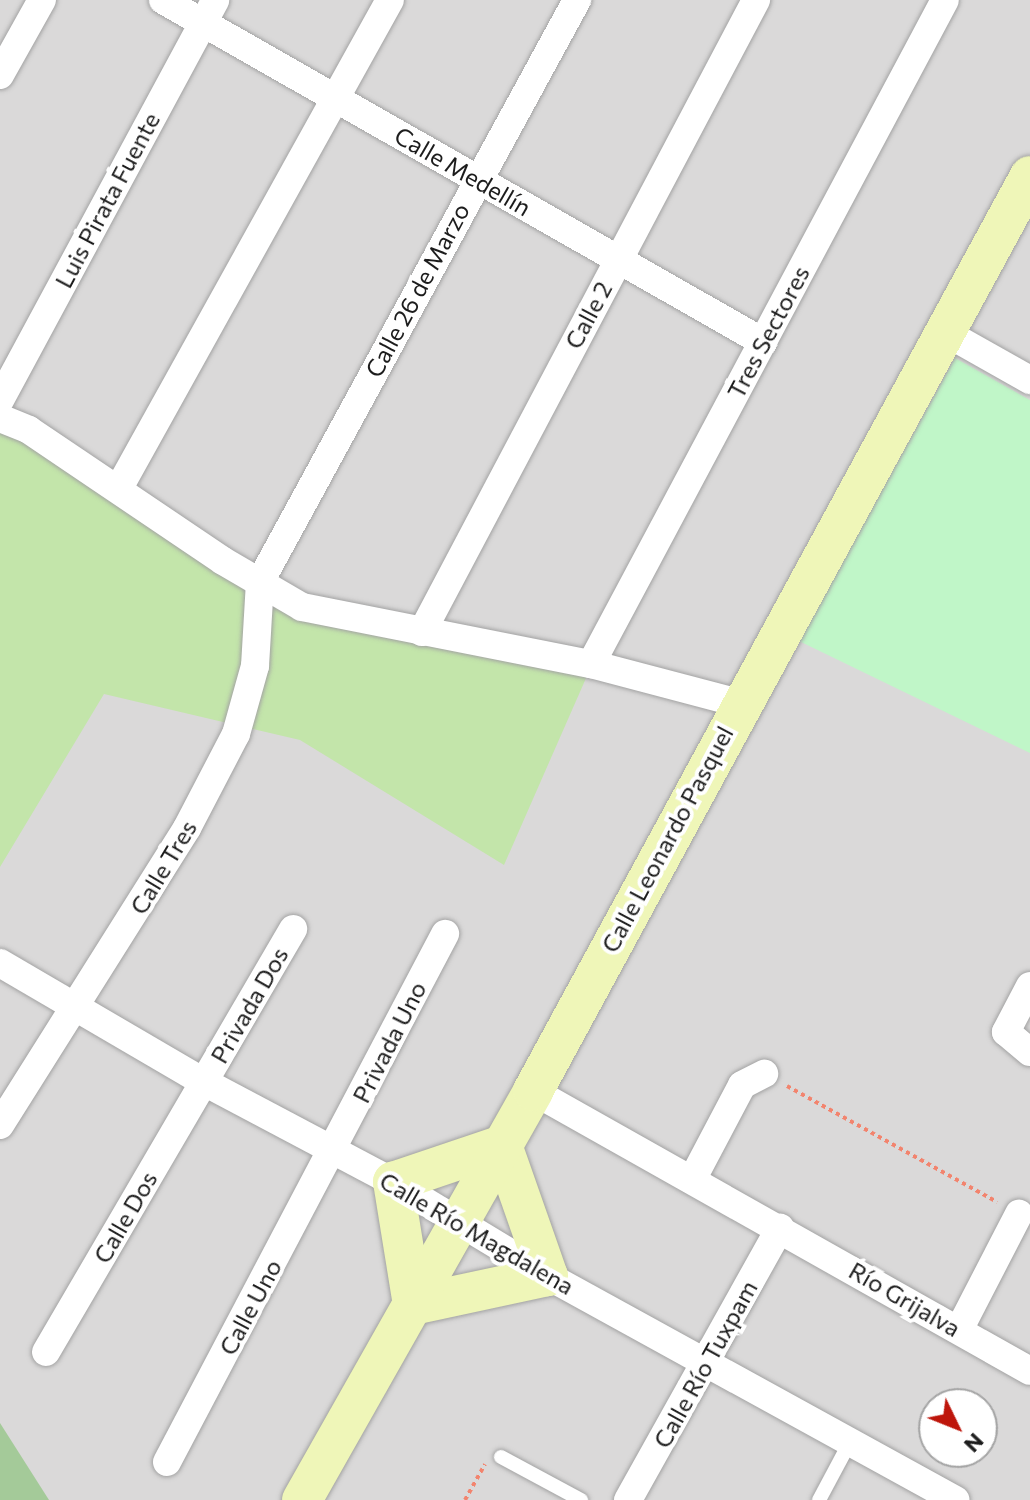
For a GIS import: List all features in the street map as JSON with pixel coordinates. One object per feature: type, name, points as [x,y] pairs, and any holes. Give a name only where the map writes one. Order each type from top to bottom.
[{"type":"street","points":[[0,75],[42,0]]},
{"type":"street","name":"Calle Medellín","points":[[163,0],[208,12],[336,99],[763,342]]},
{"type":"street","points":[[119,488],[390,0]]},
{"type":"street","name":"Calle 26 de Marzo","points":[[260,582],[476,180],[577,0]]},
{"type":"street","name":"Calle 2","points":[[422,632],[756,0]]},
{"type":"street","name":"Tres Sectores","points":[[591,664],[945,0]]},
{"type":"street","name":"Luis Pirata Fuente","points":[[0,400],[208,12]]},
{"type":"street","name":"Calle Leonardo Pasquel","points":[[302,1500],[533,1091],[739,703],[943,331],[1025,195]]},
{"type":"street","points":[[943,331],[1030,380]]},
{"type":"street","points":[[0,418],[29,430],[302,607],[591,664],[739,703]]},
{"type":"street","name":"Calle Tres","points":[[0,1125],[77,1010],[187,828],[236,734],[255,666],[260,582]]},
{"type":"street","name":"Privada Dos","points":[[204,1082],[293,929]]},
{"type":"street","name":"Privada Uno","points":[[332,1151],[445,934]]},
{"type":"street","name":"Calle Río Magdalena","points":[[0,963],[204,1082],[393,1182],[548,1276],[956,1500]]},
{"type":"street","points":[[1030,986],[1006,1032],[1030,1052]]},
{"type":"street","points":[[692,1180],[742,1085],[764,1074]]},
{"type":"street","name":"Calle Dos","points":[[46,1352],[204,1082]]},
{"type":"street","name":"Río Grijalva","points":[[533,1091],[1030,1371]]},
{"type":"street","points":[[502,1145],[548,1276],[413,1305],[393,1182],[502,1145]]},
{"type":"street","name":"Calle Uno","points":[[167,1462],[332,1151]]},
{"type":"street","points":[[959,1330],[1019,1214]]},
{"type":"street","name":"Calle Río Tuxpam","points":[[628,1500],[780,1228]]},
{"type":"lane","points":[[819,1500],[850,1442]]},
{"type":"lane","points":[[501,1457],[581,1500]]},
{"type":"path","points":[[764,1074],[1019,1214]]},
{"type":"path","points":[[465,1500],[485,1464],[501,1457]]},
{"type":"shaded area","points":[[0,0],[1030,0],[1030,1500],[0,1500]]},
{"type":"green space","points":[[955,358],[1030,400],[1030,753],[799,641]]},
{"type":"green space","points":[[0,422],[274,592],[594,660],[504,865],[300,740],[104,694],[0,867]]},
{"type":"green space","points":[[0,1423],[49,1500],[0,1500]]}]
